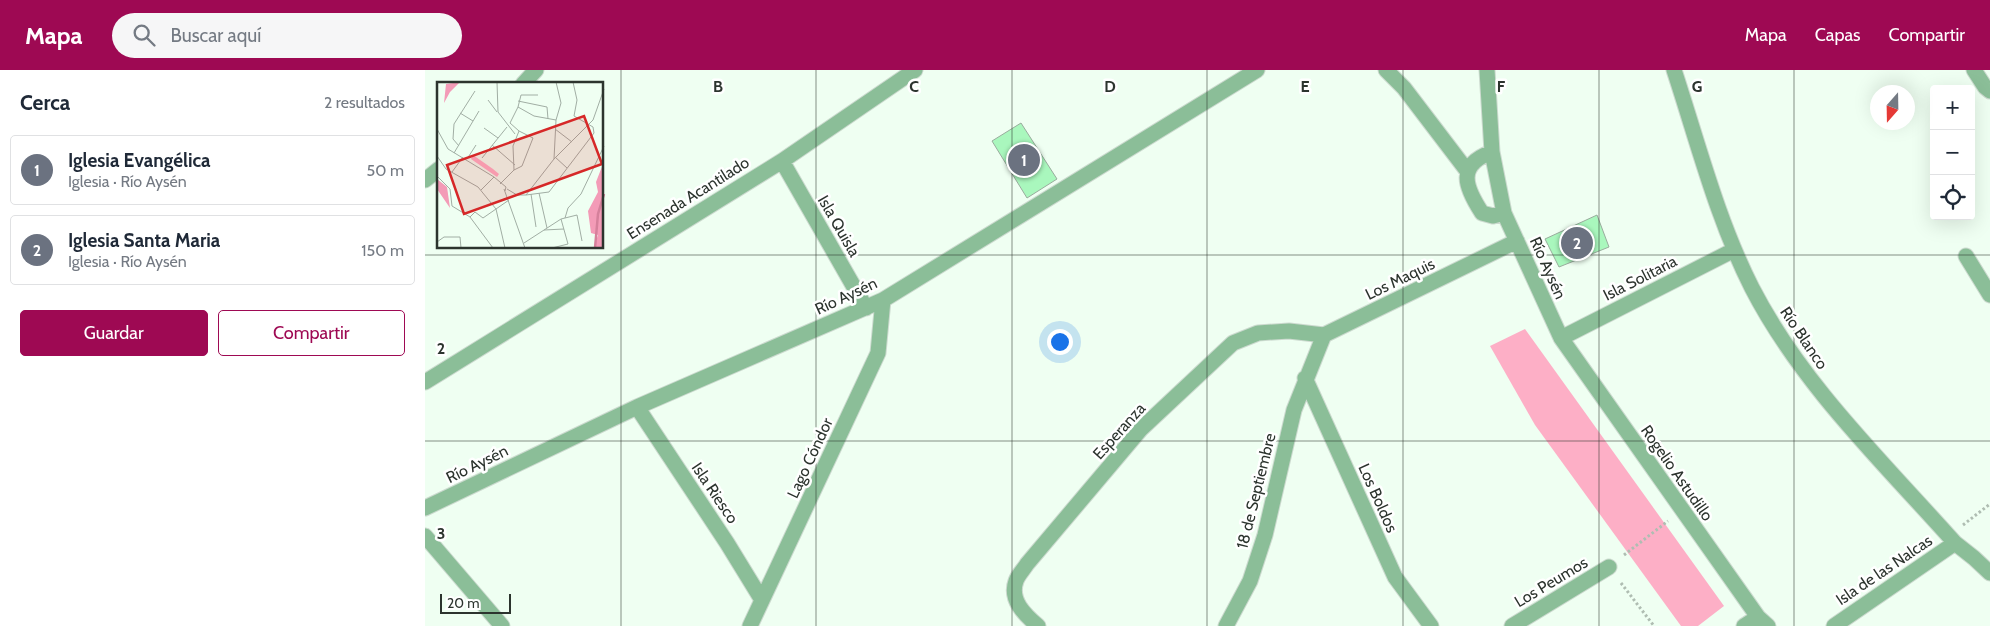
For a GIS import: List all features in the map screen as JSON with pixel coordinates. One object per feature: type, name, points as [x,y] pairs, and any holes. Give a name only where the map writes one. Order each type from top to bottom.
[{"type":"street","points":[[525,82],[536,70]]},
{"type":"street","name":"Ensenada Acantilado","points":[[425,382],[782,161],[915,70]]},
{"type":"street","name":"Río Aysén","points":[[425,508],[637,407],[883,300],[1257,70]]},
{"type":"street","points":[[1386,70],[1404,88],[1468,172]]},
{"type":"street","name":"Río Aysén","points":[[1487,70],[1491,152],[1504,213],[1561,338]]},
{"type":"street","name":"Río Blanco","points":[[1674,70],[1721,216],[1734,250],[1752,288],[1773,325],[1822,394],[1955,543],[1975,558],[1990,573]]},
{"type":"street","points":[[1974,70],[1985,87],[1990,91]]},
{"type":"street","points":[[1491,152],[1478,157],[1471,164],[1468,172],[1471,196],[1482,213],[1493,216],[1504,213]]},
{"type":"street","name":"Isla Quisla","points":[[782,161],[866,308]]},
{"type":"street","points":[[425,180],[437,171]]},
{"type":"street","name":"Los Maquis","points":[[1324,335],[1517,241]]},
{"type":"street","name":"Isla Solitaria","points":[[1561,338],[1734,250]]},
{"type":"street","points":[[1966,256],[1990,296]]},
{"type":"street","name":"Lago Cóndor","points":[[750,626],[878,353],[883,300]]},
{"type":"street","name":"Esperanza","points":[[1037,626],[1019,607],[1014,596],[1016,582],[1027,564],[1141,429],[1233,343],[1258,332],[1289,331],[1324,335]]},
{"type":"street","name":"18 de Septiembre","points":[[1226,626],[1250,581],[1265,535],[1294,410],[1305,378],[1324,335]]},
{"type":"street","name":"Rogelio Astudillo","points":[[1561,338],[1681,511],[1763,621]]},
{"type":"street","name":"Los Boldos","points":[[1305,378],[1395,577],[1431,626]]},
{"type":"street","name":"Isla Riesco","points":[[637,407],[727,542],[762,600]]},
{"type":"street","points":[[425,536],[502,626]]},
{"type":"street","name":"Isla de las Nalcas","points":[[1834,626],[1955,543]]},
{"type":"street","name":"Los Peumos","points":[[1512,626],[1609,567]]},
{"type":"street","points":[[1744,626],[1763,621]]},
{"type":"path","points":[[1955,543],[1958,528],[1990,504]]},
{"type":"path","points":[[1654,626],[1609,567],[1681,511]]},
{"type":"shaded area","points":[[1525,329],[1724,606],[1698,626],[1681,626],[1535,425],[1490,346]]},
{"type":"building","points":[[1021,123],[1057,179],[1027,198],[992,141]]},
{"type":"building","points":[[1597,215],[1609,247],[1559,267],[1545,239]]},
{"type":"place","name":"Iglesia Evangélica","points":[[1024,160]]},
{"type":"place","name":"Iglesia Santa Maria","points":[[1577,243]]}]
